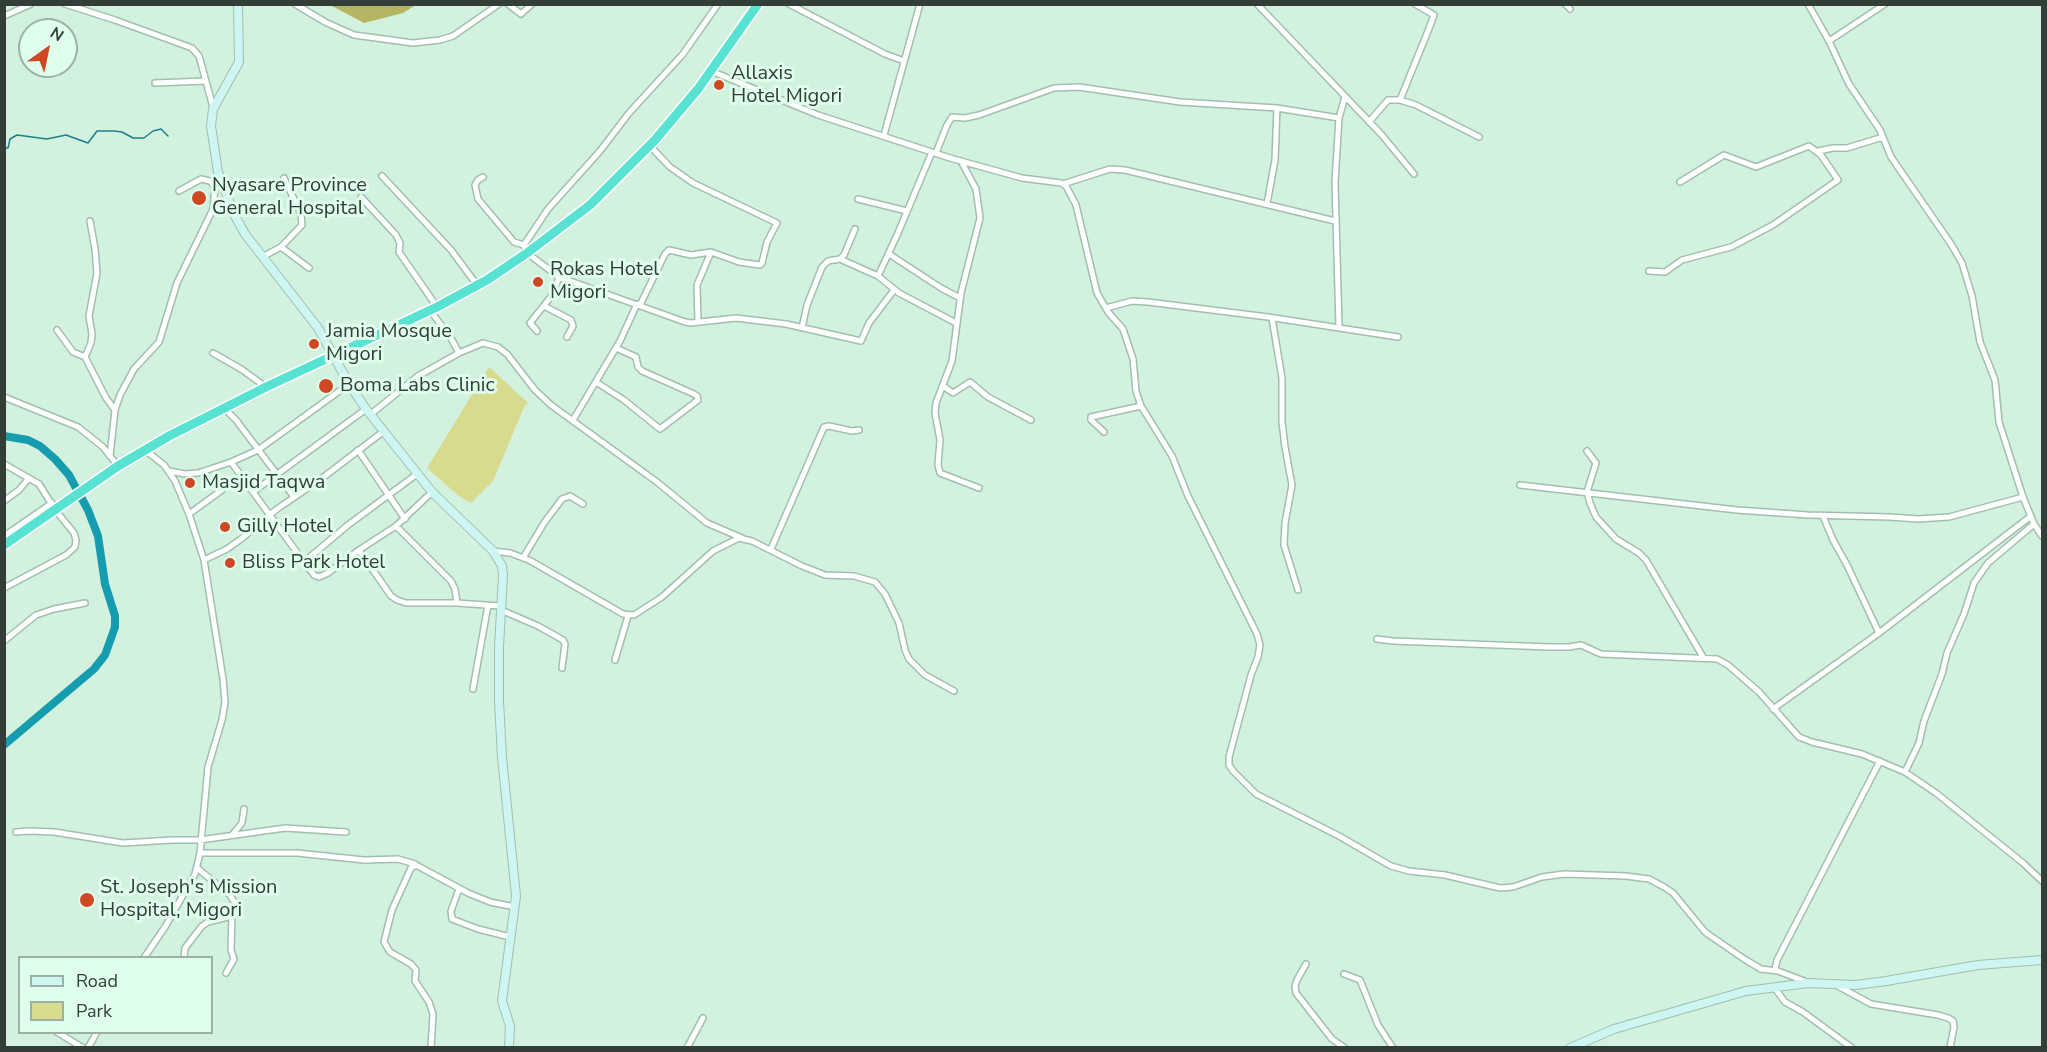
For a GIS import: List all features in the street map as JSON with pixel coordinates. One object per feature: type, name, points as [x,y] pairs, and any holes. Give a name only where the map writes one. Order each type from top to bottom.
[{"type":"highway","points":[[4,545],[54,507],[69,501],[145,450],[266,387],[433,309],[477,285],[590,205],[650,146],[680,112],[758,4]]},
{"type":"street","points":[[4,16],[31,4]]},
{"type":"street","points":[[65,4],[192,48],[199,56],[212,98],[211,126],[218,185],[213,209],[177,283],[159,342],[130,375],[123,388],[115,410],[110,456]]},
{"type":"street","points":[[213,109],[239,62],[238,4]]},
{"type":"street","points":[[295,4],[325,22],[354,35],[405,42],[447,38],[499,4]]},
{"type":"street","points":[[508,4],[520,14],[532,4]]},
{"type":"street","points":[[526,249],[562,192],[683,54],[718,4]]},
{"type":"street","points":[[789,4],[885,54],[904,61]]},
{"type":"street","points":[[884,135],[920,4]]},
{"type":"street","points":[[1257,4],[1369,122],[1414,174]]},
{"type":"street","points":[[1400,100],[1434,15],[1415,4]]},
{"type":"street","points":[[1808,4],[1845,76],[1871,115],[1896,164],[1962,263],[1972,296],[1980,342],[1995,380],[1999,422],[2023,497],[2034,524],[2043,536]]},
{"type":"street","points":[[1829,41],[1885,4]]},
{"type":"street","points":[[711,70],[818,115],[1022,178],[1063,184],[1099,172],[1119,169],[1335,221]]},
{"type":"street","points":[[155,83],[205,81]]},
{"type":"street","points":[[878,276],[952,117],[965,118],[979,115],[1054,88],[1079,87],[1180,102],[1277,108],[1339,118]]},
{"type":"street","points":[[1339,327],[1335,182],[1339,118],[1345,97]]},
{"type":"street","points":[[1369,122],[1388,100],[1400,100],[1411,103],[1479,137]]},
{"type":"street","points":[[1267,204],[1275,160],[1277,108]]},
{"type":"street","points":[[1818,151],[1847,148],[1883,137]]},
{"type":"street","points":[[573,420],[616,348],[667,251],[673,249],[691,255],[711,252],[739,262],[760,265],[767,242],[777,223],[693,183],[670,167],[650,146]]},
{"type":"street","points":[[1649,271],[1665,272],[1682,260],[1731,247],[1773,225],[1835,183],[1837,177],[1818,151],[1809,146],[1756,167],[1722,155],[1680,182]]},
{"type":"street","points":[[961,161],[975,189],[981,213],[960,298],[953,354],[936,403],[935,413],[940,440],[938,470],[944,475],[980,488]]},
{"type":"street","points":[[382,176],[451,250],[477,285]]},
{"type":"street","points":[[483,177],[475,184],[478,199],[514,242],[526,249],[559,277],[685,322],[736,318],[802,328],[862,341],[869,323],[894,290]]},
{"type":"street","points":[[262,257],[281,247],[303,221],[284,178]]},
{"type":"street","points":[[179,191],[201,179],[210,180],[218,185],[237,221],[312,321],[349,384],[368,411],[432,492],[493,551],[500,561],[503,571],[499,701],[502,757],[516,884],[502,1001],[510,1026],[510,1047]]},
{"type":"street","points":[[1063,184],[1076,205],[1087,244],[1095,288],[1106,308],[1123,328],[1133,359],[1136,391],[1141,406],[1175,462],[1188,496],[1258,638],[1260,645],[1258,657],[1229,752],[1230,768],[1248,788],[1391,866],[1409,872],[1445,875],[1500,888],[1513,887],[1542,877],[1564,874],[1600,874],[1649,879],[1673,893],[1699,926],[1713,938],[1756,966],[1808,982],[1834,985],[1886,981],[1959,968],[2043,960]]},
{"type":"street","points":[[361,197],[396,234],[400,243],[399,252],[459,353]]},
{"type":"street","points":[[858,199],[907,211]]},
{"type":"street","points":[[85,357],[91,343],[92,329],[88,316],[97,273],[90,221]]},
{"type":"street","points":[[802,328],[807,305],[822,267],[828,261],[840,258],[846,252],[855,229]]},
{"type":"street","points":[[281,247],[309,268]]},
{"type":"street","points":[[698,322],[697,285],[711,252]]},
{"type":"street","points":[[889,254],[960,298]]},
{"type":"street","points":[[840,258],[878,276],[894,290],[956,323]]},
{"type":"street","points":[[537,331],[530,323],[556,287],[559,277]]},
{"type":"street","points":[[1106,308],[1138,301],[1339,327],[1398,337]]},
{"type":"street","points":[[544,306],[571,320],[573,327],[567,337]]},
{"type":"street","points":[[1272,318],[1282,378],[1282,422],[1292,486],[1285,523],[1284,545],[1298,590]]},
{"type":"street","points":[[57,330],[73,352],[85,357],[106,398],[115,410]]},
{"type":"street","points":[[253,492],[418,376],[459,353],[483,343],[498,347],[507,354],[545,400],[707,523],[771,549],[825,575],[854,576],[875,582],[885,594],[899,623],[904,650],[909,659],[925,675],[954,691]]},
{"type":"street","points":[[596,382],[624,400],[660,429],[698,400],[696,395],[642,370],[638,367],[636,357],[616,348]]},
{"type":"street","points":[[213,353],[266,387]]},
{"type":"street","points":[[943,386],[953,393],[970,382],[988,397],[1031,420]]},
{"type":"street","points":[[145,450],[169,471],[178,474],[191,474],[231,462],[258,450],[349,384]]},
{"type":"street","points":[[4,397],[78,427],[94,439],[118,466]]},
{"type":"street","points":[[1104,432],[1091,420],[1091,417],[1141,406]]},
{"type":"street","points":[[224,408],[236,420],[294,497]]},
{"type":"street","points":[[771,549],[824,427],[860,430]]},
{"type":"street","points":[[204,560],[227,549],[384,431]]},
{"type":"street","points":[[358,450],[405,519]]},
{"type":"street","points":[[1587,451],[1596,463],[1587,492],[1592,510],[1608,532],[1641,554],[1703,657]]},
{"type":"street","points":[[231,462],[314,575],[321,577],[396,526],[432,492]]},
{"type":"street","points":[[4,464],[39,484],[74,533],[76,540],[75,547],[66,555],[4,588]]},
{"type":"street","points":[[145,956],[165,927],[197,868],[208,767],[225,702],[204,560],[189,514],[169,471]]},
{"type":"street","points":[[304,562],[417,474]]},
{"type":"street","points":[[4,501],[19,490],[29,478]]},
{"type":"street","points":[[1520,485],[1737,510],[1823,516],[1940,519],[2023,497]]},
{"type":"street","points":[[189,514],[222,490]]},
{"type":"street","points":[[523,558],[562,499],[570,496],[583,504]]},
{"type":"street","points":[[4,536],[54,507]]},
{"type":"street","points":[[1823,516],[1879,633]]},
{"type":"street","points":[[1773,709],[1879,633],[2031,516]]},
{"type":"street","points":[[1905,772],[1915,753],[1948,650],[1964,614],[1974,583],[1988,564],[2034,524]]},
{"type":"street","points":[[396,526],[451,581],[457,603]]},
{"type":"street","points":[[493,551],[510,553],[523,558],[628,616],[648,608],[707,555],[727,543],[743,538]]},
{"type":"street","points":[[359,550],[394,599],[406,603],[457,603],[501,608],[562,640],[566,644],[562,668]]},
{"type":"street","points":[[4,641],[36,615],[85,603]]},
{"type":"street","points":[[473,689],[488,605]]},
{"type":"street","points":[[615,660],[628,616]]},
{"type":"street","points":[[1377,639],[1549,647],[1581,645],[1601,654],[1715,658],[1728,665],[1759,692],[1794,733],[1804,740],[1849,750],[1905,772],[1936,793],[2043,881]]},
{"type":"street","points":[[1775,970],[1778,960],[1880,761]]},
{"type":"street","points":[[244,809],[242,823],[248,833]]},
{"type":"street","points":[[232,835],[242,823]]},
{"type":"street","points":[[16,832],[54,832],[111,842],[200,840],[285,828],[346,832]]},
{"type":"street","points":[[200,853],[297,853],[364,860],[398,859],[416,865],[459,889],[490,902],[515,907]]},
{"type":"street","points":[[416,865],[411,868],[392,910],[384,942],[390,952],[411,964],[416,970],[415,981],[429,1002],[433,1014],[431,1047]]},
{"type":"street","points":[[184,956],[185,948],[202,926],[232,916],[236,912],[236,906],[230,895],[197,868]]},
{"type":"street","points":[[459,889],[451,911],[452,919],[478,929],[510,937]]},
{"type":"street","points":[[226,973],[234,960],[231,950],[232,916]]},
{"type":"street","points":[[1306,964],[1297,980],[1296,993],[1332,1038],[1345,1047]]},
{"type":"street","points":[[1344,974],[1359,979],[1382,1032],[1393,1047]]},
{"type":"street","points":[[1570,1047],[1596,1035],[1643,1019],[1728,996],[1808,982]]},
{"type":"street","points":[[1834,985],[1871,1004],[1948,1018],[1953,1021],[1954,1027],[1950,1047]]},
{"type":"street","points":[[1773,987],[1785,1002],[1852,1047]]},
{"type":"street","points":[[687,1047],[703,1018]]},
{"type":"street","points":[[60,1034],[83,1047]]},
{"type":"green space","points":[[489,367],[528,403],[524,407],[493,481],[471,503],[459,496],[427,468]]},
{"type":"shaded area","points":[[330,5],[416,5],[403,13],[364,23]]},
{"type":"waterway","points":[[4,148],[8,148],[10,139],[17,135],[47,139],[66,135],[88,143],[97,131],[122,132],[133,138],[144,138],[153,131],[161,129],[168,136]]},
{"type":"waterway","points":[[4,436],[28,440],[40,446],[69,475],[88,510],[98,536],[105,584],[115,616],[115,627],[105,655],[94,669],[4,745]]},
{"type":"place","name":"Allaxis Hotel Migori","points":[[719,85]]},
{"type":"place","name":"Nyasare Province General Hospital","points":[[199,198]]},
{"type":"place","name":"Rokas Hotel Migori","points":[[538,282]]},
{"type":"place","name":"Jamia Mosque Migori","points":[[314,344]]},
{"type":"place","name":"Boma Labs Clinic","points":[[326,386]]},
{"type":"place","name":"Masjid Taqwa","points":[[190,483]]},
{"type":"place","name":"Gilly Hotel","points":[[225,527]]},
{"type":"place","name":"Bliss Park Hotel","points":[[230,563]]},
{"type":"place","name":"St. Joseph's Mission Hospital, Migori","points":[[87,900]]}]
